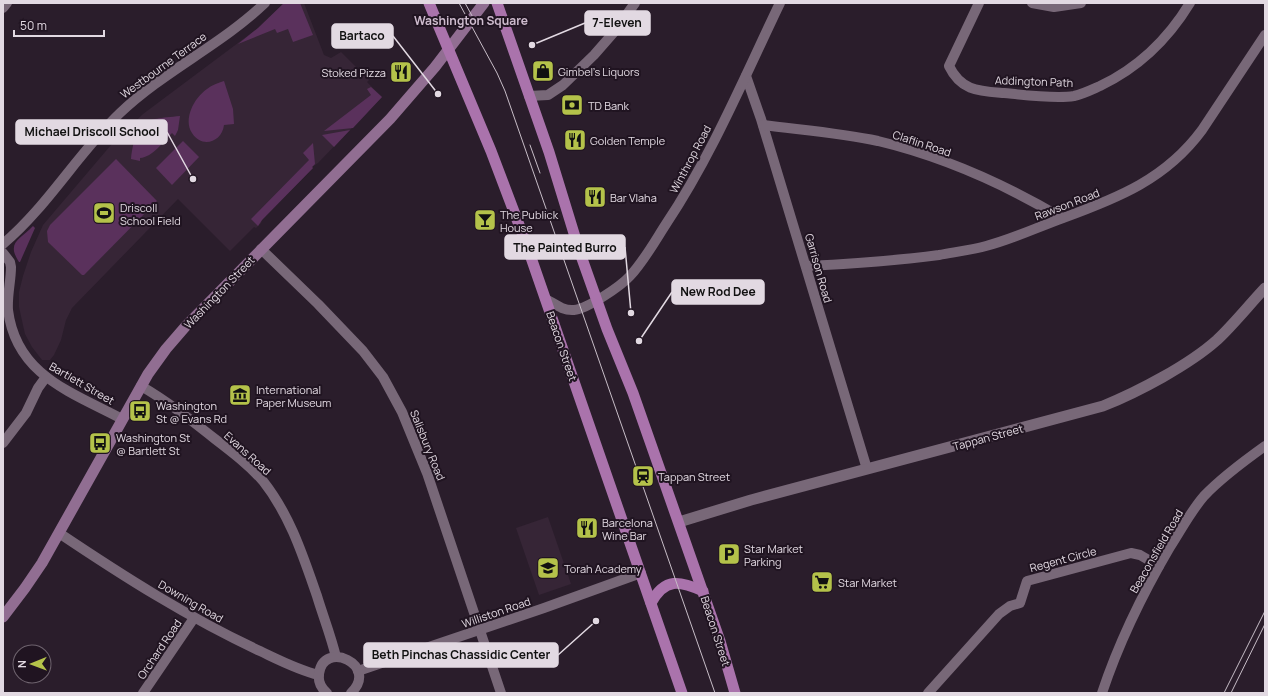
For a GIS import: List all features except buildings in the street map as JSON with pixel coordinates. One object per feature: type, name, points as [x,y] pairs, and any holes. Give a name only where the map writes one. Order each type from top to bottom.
[{"type":"main road","name":"Beacon Street","points":[[429,3],[491,151],[546,299],[682,693]]},
{"type":"main road","name":"Washington Street","points":[[3,618],[34,576],[141,386],[177,335],[381,129],[435,67],[484,3]]},
{"type":"main road","name":"Beacon Street","points":[[497,3],[550,152],[580,253],[607,329],[633,393],[679,522],[722,646],[735,693]]},
{"type":"main road","points":[[651,603],[658,591],[671,584],[682,583],[703,592]]},
{"type":"street","points":[[3,8],[7,3]]},
{"type":"street","name":"Westbourne Terrace","points":[[3,244],[29,220],[94,141],[121,112],[152,87],[239,24],[265,3]]},
{"type":"street","points":[[529,96],[548,95],[563,85],[594,55],[635,3]]},
{"type":"street","name":"Winthrop Road","points":[[546,299],[560,308],[571,310],[581,308],[621,285],[629,277],[647,254],[680,203],[698,171],[746,76],[780,3]]},
{"type":"street","name":"Addington Path","points":[[979,3],[949,66],[957,79],[967,87],[974,90],[1024,95],[1076,96],[1116,78],[1147,55],[1168,35],[1190,3]]},
{"type":"street","points":[[1032,3],[1054,7],[1081,3]]},
{"type":"street","name":"Rawson Road","points":[[806,266],[889,261],[970,250],[1008,239],[1101,204],[1138,187],[1182,154],[1202,130],[1265,35]]},
{"type":"street","name":"Garrison Road","points":[[746,76],[763,125],[867,468]]},
{"type":"street","name":"Claflin Road","points":[[763,125],[853,136],[903,148],[968,171],[999,184],[1062,218]]},
{"type":"street","name":"Salisbury Road","points":[[261,249],[318,304],[363,351],[383,377],[402,412],[427,473],[501,693]]},
{"type":"street","name":"Bartlett Street","points":[[3,253],[10,262],[11,267],[8,309],[12,330],[18,344],[29,362],[46,377],[66,390],[122,419]]},
{"type":"street","name":"Tappan Street","points":[[679,522],[751,500],[1103,406],[1119,400],[1196,356],[1217,340],[1265,288]]},
{"type":"street","points":[[3,443],[26,413],[38,388],[46,377]]},
{"type":"street","name":"Evans Road","points":[[141,386],[190,420],[235,455],[257,475],[270,491],[286,516],[296,540],[336,657]]},
{"type":"street","name":"Beaconsfield Road","points":[[1102,693],[1122,642],[1159,566],[1182,528],[1203,498],[1226,476],[1265,446]]},
{"type":"street","name":"Downing Road","points":[[59,533],[194,618],[301,670],[319,675]]},
{"type":"street","name":"Regent Circle","points":[[928,693],[997,616],[1008,608],[1020,603],[1027,581],[1131,553],[1140,555],[1159,566]]},
{"type":"street","name":"Williston Road","points":[[358,671],[641,573]]},
{"type":"street","name":"Orchard Road","points":[[143,693],[194,618]]},
{"type":"street","points":[[325,692],[320,684],[319,675],[324,663],[336,657],[343,657],[354,664],[358,671],[358,683],[351,693]]},
{"type":"shaded area","points":[[284,3],[304,3],[324,55],[331,58],[341,52],[369,80],[367,82],[382,97],[318,163],[312,167],[313,168],[262,220],[261,223],[256,228],[254,227],[230,251],[178,199],[72,308],[66,320],[61,340],[54,355],[50,360],[42,360],[32,347],[25,334],[19,307],[19,292],[31,252],[43,225],[111,145],[143,114],[258,28]]},
{"type":"shaded area","points":[[284,3],[300,3],[313,35],[293,42],[288,29],[277,33],[275,29],[238,44],[258,28]]},
{"type":"shaded area","points":[[224,81],[233,109],[234,124],[224,125],[220,136],[216,139],[206,142],[201,141],[192,133],[190,127],[189,115],[191,109],[202,93],[211,86]]},
{"type":"shaded area","points":[[371,87],[382,97],[353,128],[324,131],[371,95],[367,89]]},
{"type":"shaded area","points":[[180,116],[178,130],[175,136],[172,133],[153,152],[140,158],[140,161],[131,159],[133,146],[139,128],[149,121]]},
{"type":"shaded area","points":[[350,130],[334,147],[322,135]]},
{"type":"shaded area","points":[[183,141],[199,157],[172,185],[156,168]]},
{"type":"shaded area","points":[[313,143],[315,164],[312,167],[313,168],[262,220],[258,226],[251,219],[309,160],[303,153]]},
{"type":"shaded area","name":"Driscoll School Field","points":[[116,159],[157,201],[84,275],[82,275],[48,242],[47,231],[50,225]]},
{"type":"shaded area","points":[[33,226],[35,228],[19,262],[15,255],[14,246],[19,238]]},
{"type":"shaded area","name":"Torah Academy","points":[[548,517],[571,584],[539,595],[516,528]]},
{"type":"tram line","points":[[459,3],[497,73],[505,91],[715,693]]},
{"type":"tram line","points":[[465,3],[476,23]]},
{"type":"tram line","points":[[530,145],[540,173]]},
{"type":"tram line","points":[[1224,693],[1265,611]]},
{"type":"tram line","points":[[1231,693],[1265,624]]},
{"type":"place","name":"7-Eleven","points":[[532,45]]},
{"type":"place","name":"Gimbel's Liquors","points":[[543,71]]},
{"type":"place","name":"Stoked Pizza","points":[[401,72]]},
{"type":"place","name":"Bartaco","points":[[438,94]]},
{"type":"place","name":"TD Bank","points":[[572,105]]},
{"type":"place","name":"Golden Temple","points":[[575,140]]},
{"type":"place","name":"Michael Driscoll School","points":[[193,179]]},
{"type":"place","name":"Bar Vlaha","points":[[595,197]]},
{"type":"place","name":"Driscoll School Field","points":[[104,213]]},
{"type":"place","name":"The Publick House","points":[[485,220]]},
{"type":"place","name":"The Painted Burro","points":[[631,313]]},
{"type":"place","name":"New Rod Dee","points":[[639,341]]},
{"type":"place","name":"International Paper Museum","points":[[240,395]]},
{"type":"place","name":"Washington St @ Evans Rd","points":[[140,411]]},
{"type":"place","name":"Washington St @ Bartlett St","points":[[100,443]]},
{"type":"place","name":"Tappan Street","points":[[643,476]]},
{"type":"place","name":"Barcelona Wine Bar","points":[[587,528]]},
{"type":"place","name":"Star Market Parking","points":[[729,554]]},
{"type":"place","name":"Torah Academy","points":[[548,568]]},
{"type":"place","name":"Star Market","points":[[822,582]]},
{"type":"place","name":"Beth Pinchas Chassidic Center","points":[[596,621]]},
{"type":"district","name":"Washington Square","points":[[471,20]]}]
